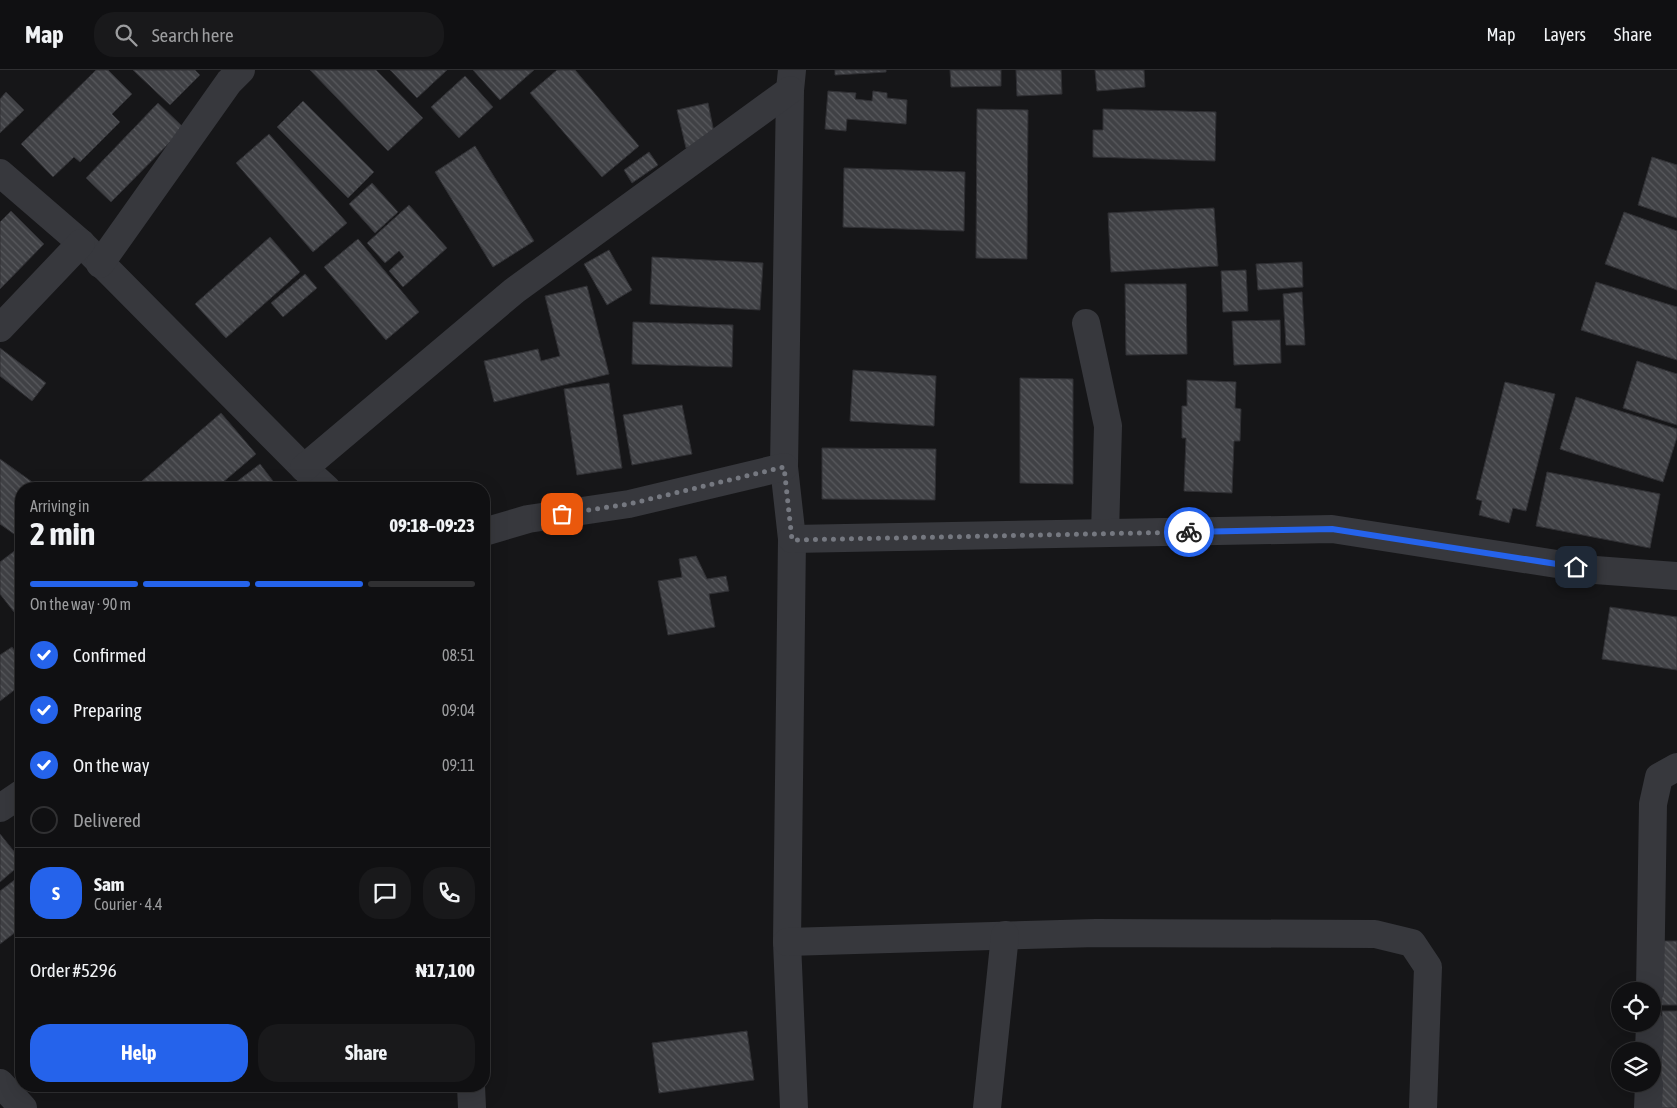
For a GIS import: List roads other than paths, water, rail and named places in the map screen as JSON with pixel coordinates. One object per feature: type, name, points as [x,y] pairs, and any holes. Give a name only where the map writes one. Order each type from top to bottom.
[{"type":"street","points":[[100,264],[229,82],[240,70]]},
{"type":"street","points":[[304,468],[514,291],[791,80]]},
{"type":"street","points":[[791,80],[784,467],[792,540],[787,942],[794,1108]]},
{"type":"street","points":[[0,173],[81,244],[319,482]]},
{"type":"street","points":[[0,328],[81,244]]},
{"type":"street","points":[[1086,323],[1108,426],[1106,533]]},
{"type":"street","points":[[490,530],[528,519],[629,504],[784,467]]},
{"type":"street","points":[[792,540],[1332,529],[1595,570],[1677,576]]},
{"type":"street","points":[[1650,982],[1653,804],[1659,777],[1677,767]]},
{"type":"street","points":[[0,808],[15,798]]},
{"type":"street","points":[[787,942],[1096,933],[1375,934],[1412,943],[1428,967],[1423,1108]]},
{"type":"street","points":[[987,1108],[1005,935]]},
{"type":"street","points":[[0,1083],[23,1108]]},
{"type":"street","points":[[471,1092],[472,1108]]},
{"type":"street","points":[[1648,1108],[1649,1092]]}]
